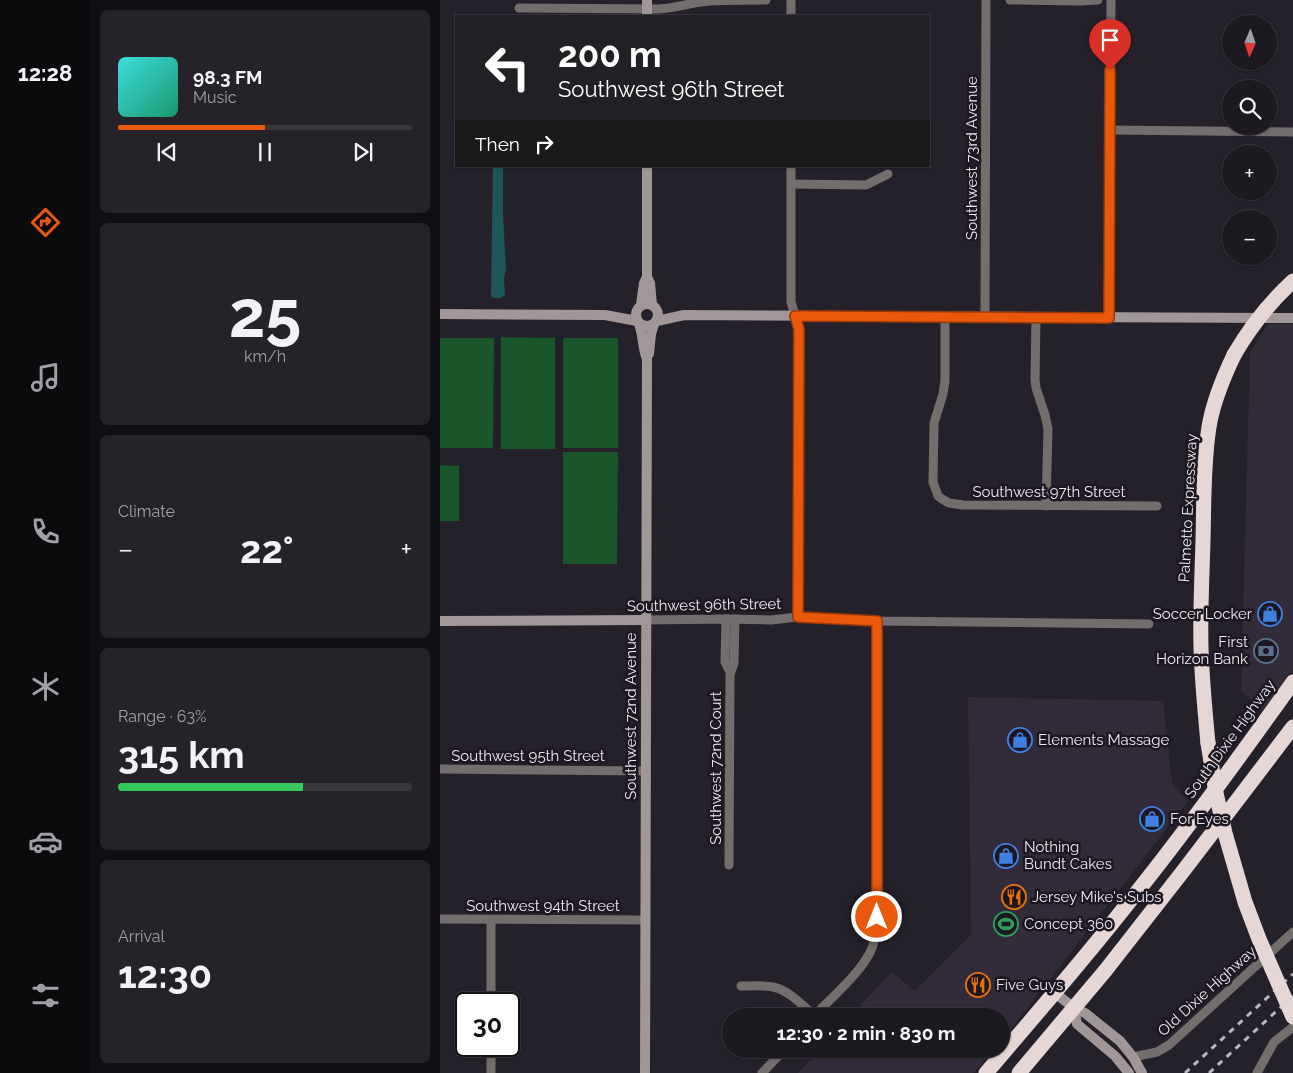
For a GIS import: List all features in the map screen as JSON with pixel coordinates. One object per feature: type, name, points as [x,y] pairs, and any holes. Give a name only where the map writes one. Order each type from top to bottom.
[{"type":"highway","name":"Palmetto Expressway","points":[[1293,281],[1273,300],[1246,335],[1227,370],[1214,404],[1209,427],[1206,458],[1201,602],[1204,701],[1208,743],[1220,809],[1245,902],[1258,938],[1293,1017]]},
{"type":"highway","name":"South Dixie Highway","points":[[986,1073],[1055,993],[1125,907],[1191,822],[1292,684]]},
{"type":"highway","points":[[1019,1073],[1105,971],[1293,727]]},
{"type":"highway","points":[[1184,870],[1192,841],[1193,829],[1191,822]]},
{"type":"street","points":[[519,8],[668,9],[713,0],[766,0]]},
{"type":"street","points":[[791,0],[791,15]]},
{"type":"street","name":"Southwest 73rd Avenue","points":[[985,317],[986,0]]},
{"type":"street","points":[[1010,0],[1098,0]]},
{"type":"street","points":[[1109,318],[1111,0]]},
{"type":"street","points":[[1110,130],[1293,132]]},
{"type":"street","points":[[638,323],[635,315],[646,277],[647,167]]},
{"type":"street","points":[[791,167],[791,302],[799,329],[798,617]]},
{"type":"street","points":[[791,184],[866,185],[888,174]]},
{"type":"street","points":[[646,277],[650,283],[654,306],[658,314],[655,322]]},
{"type":"street","points":[[605,315],[612,312],[630,310],[644,304],[684,315]]},
{"type":"street","points":[[440,314],[605,315],[645,326],[684,315],[1293,318]]},
{"type":"street","name":"Southwest 97th Street","points":[[945,316],[944,388],[935,415],[933,429],[933,482],[938,496],[948,503],[964,506],[1157,506]]},
{"type":"street","points":[[1036,317],[1035,380],[1048,429],[1046,506]]},
{"type":"street","name":"Southwest 72nd Avenue","points":[[645,1073],[647,359],[655,322]]},
{"type":"street","name":"Southwest 72nd Avenue","points":[[638,323],[647,359]]},
{"type":"street","name":"Southwest 96th Street","points":[[440,621],[771,620],[798,617],[877,621],[1149,624]]},
{"type":"street","name":"Southwest 72nd Court","points":[[729,865],[730,672],[734,663],[731,619]]},
{"type":"street","points":[[822,1008],[863,964],[873,946],[875,937],[877,917],[877,621]]},
{"type":"street","name":"Southwest 95th Street","points":[[440,769],[646,771]]},
{"type":"street","name":"Southwest 94th Street","points":[[440,920],[645,920]]},
{"type":"street","points":[[491,920],[491,992]]},
{"type":"street","name":"Old Dixie Highway","points":[[1133,1057],[1157,1052],[1169,1045],[1293,932]]},
{"type":"street","points":[[741,986],[774,987],[782,990],[804,1008]]},
{"type":"street","points":[[1055,993],[1074,1008],[1086,1013],[1120,1041],[1133,1057],[1142,1073]]},
{"type":"street","points":[[1074,1008],[1076,1024],[1115,1056],[1129,1073]]},
{"type":"street","points":[[1262,1070],[1274,1042],[1293,1027]]},
{"type":"street","points":[[491,1057],[491,1073]]},
{"type":"street","points":[[763,1072],[776,1058]]},
{"type":"shaded area","points":[[1268,324],[1293,324],[1293,669],[1263,711],[1241,691],[1250,352]]},
{"type":"shaded area","points":[[968,697],[1163,701],[1172,782],[1181,794],[1189,800],[1010,1030],[1010,1008],[858,1008],[892,972],[915,991],[971,935]]},
{"type":"shaded area","points":[[812,1058],[987,1058],[973,1073],[798,1073]]},
{"type":"green space","points":[[501,337],[555,338],[555,449],[501,449]]},
{"type":"green space","points":[[440,338],[494,338],[493,448],[440,448]]},
{"type":"green space","points":[[563,338],[618,338],[618,448],[563,448]]},
{"type":"green space","points":[[563,452],[618,452],[617,564],[563,564]]},
{"type":"green space","points":[[440,465],[459,466],[459,521],[440,521]]},
{"type":"water","points":[[493,167],[503,167],[505,295],[501,298],[494,298],[491,294]]},
{"type":"railway","points":[[1185,1073],[1293,974]]},
{"type":"railway","points":[[1209,1073],[1293,996]]},
{"type":"place","name":"Soccer Locker","points":[[1270,614]]},
{"type":"place","name":"First Horizon Bank","points":[[1266,651]]},
{"type":"place","name":"Elements Massage","points":[[1020,740]]},
{"type":"place","name":"For Eyes","points":[[1152,819]]},
{"type":"place","name":"Nothing Bundt Cakes","points":[[1006,856]]},
{"type":"place","name":"Jersey Mike's Subs","points":[[1014,897]]},
{"type":"place","name":"Concept 360","points":[[1006,924]]},
{"type":"place","name":"Five Guys","points":[[978,985]]},
{"type":"route","points":[[877,917],[877,621],[798,617],[799,329],[795,316],[1109,318],[1110,70]]}]
